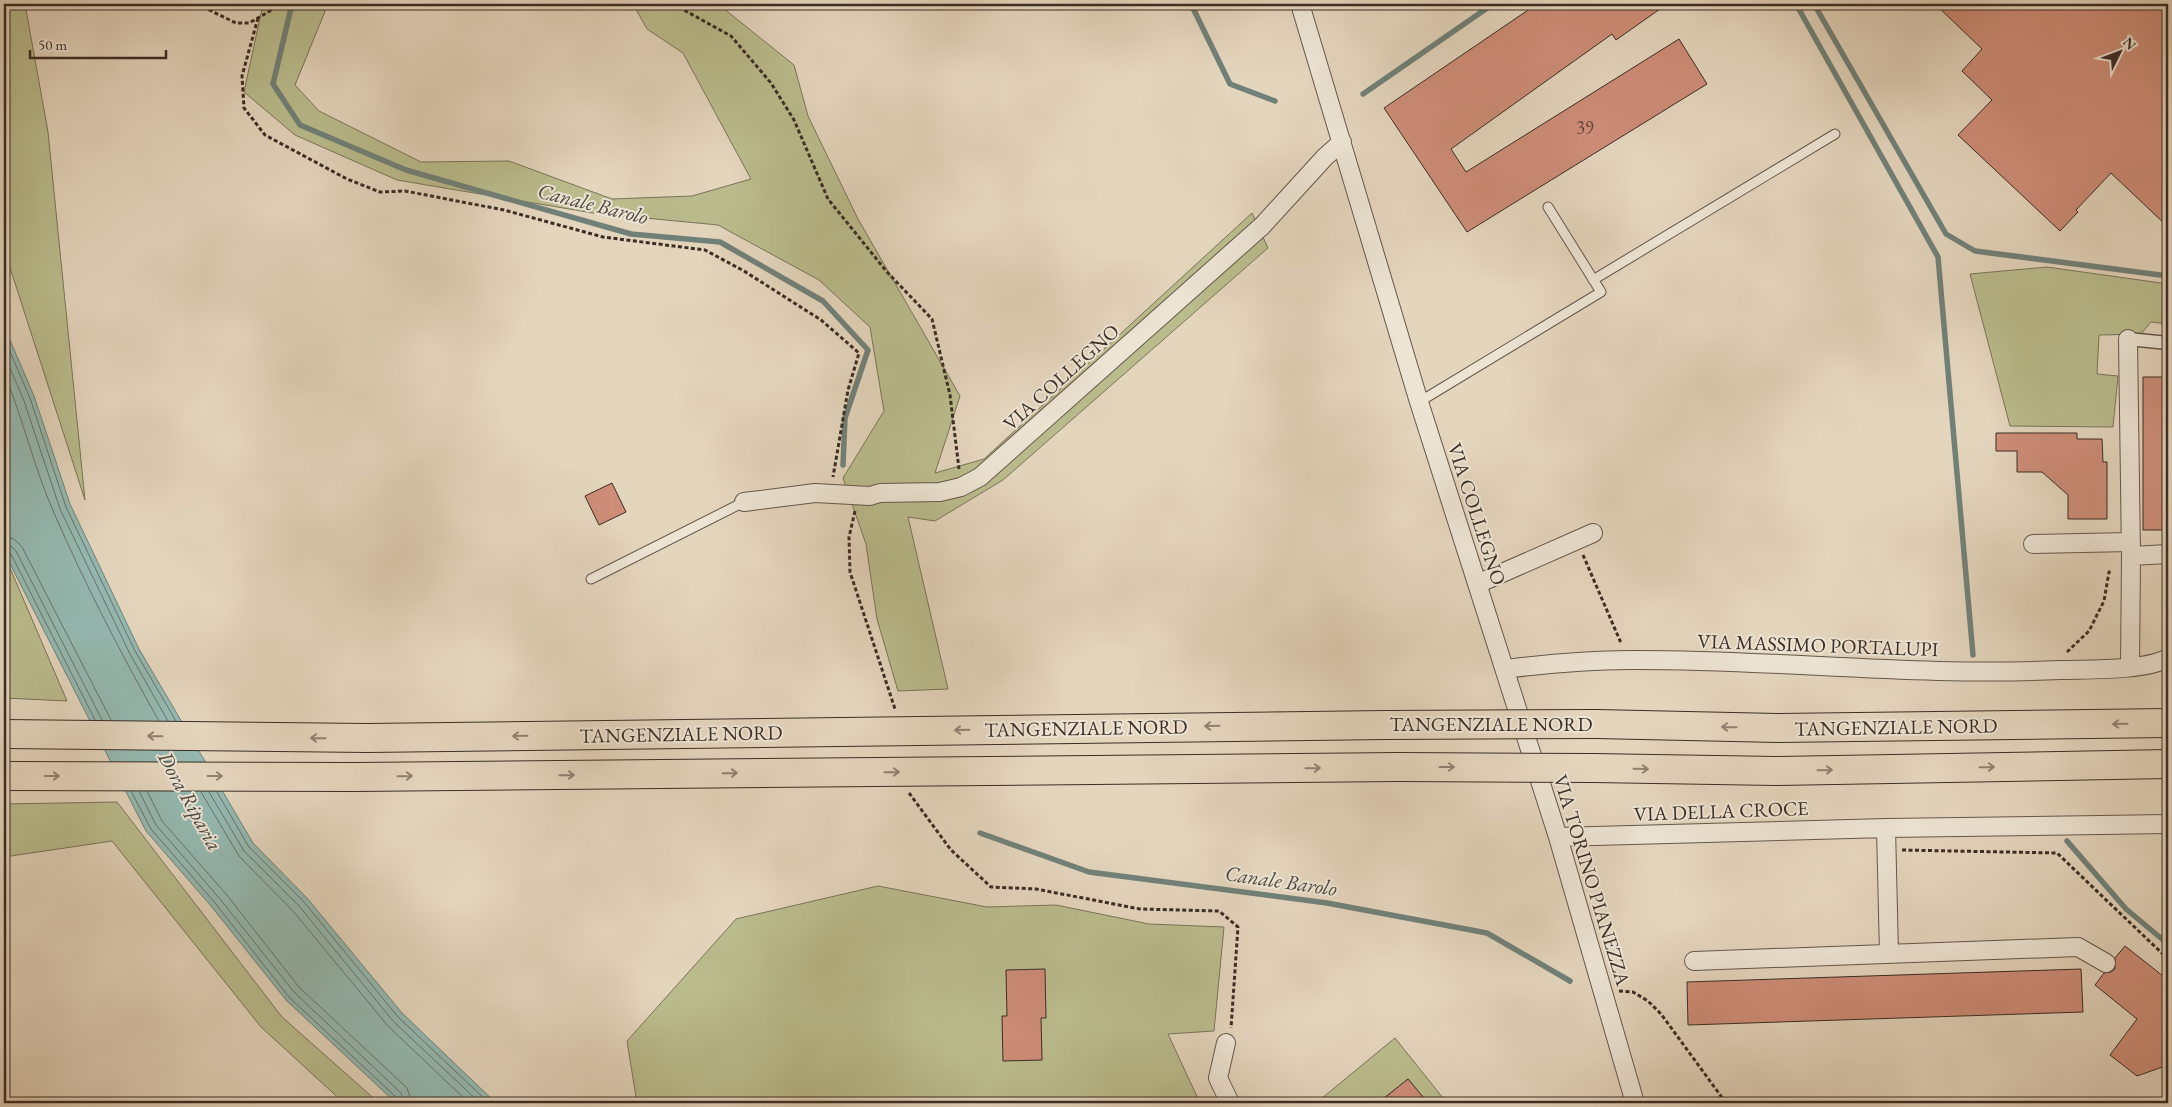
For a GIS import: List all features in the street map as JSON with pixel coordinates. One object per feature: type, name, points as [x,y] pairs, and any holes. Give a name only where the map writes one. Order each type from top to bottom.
[{"type":"highway","name":"TANGENZIALE NORD","points":[[4,734],[367,738],[1386,725],[1596,724],[1778,728],[2168,723]]},
{"type":"highway","name":"TANGENZIALE NORD","points":[[4,776],[356,776],[1398,767],[1776,770],[2168,764]]},
{"type":"street","name":"VIA COLLEGNO","points":[[1300,4],[1419,402],[1505,669]]},
{"type":"street","name":"VIA COLLEGNO","points":[[744,502],[815,493],[859,496],[940,492],[961,487],[980,477],[1016,447],[1262,226],[1325,157],[1342,142]]},
{"type":"street","points":[[2130,666],[2131,555],[2128,339],[2168,343]]},
{"type":"street","points":[[1477,584],[1593,533]]},
{"type":"street","points":[[2033,544],[2131,555],[2168,554]]},
{"type":"street","name":"VIA MASSIMO PORTALUPI","points":[[1505,669],[1551,664],[1629,660],[1990,673],[2155,664],[2168,658]]},
{"type":"street","name":"VIA TORINO PIANEZZA","points":[[1505,669],[1558,837],[1635,1103]]},
{"type":"street","name":"VIA DELLA CROCE","points":[[1558,837],[1886,828],[2168,824]]},
{"type":"street","points":[[1886,828],[1889,954]]},
{"type":"street","points":[[1694,960],[2078,947],[2106,963]]},
{"type":"street","points":[[1226,1043],[1218,1078],[1230,1103]]},
{"type":"lane","points":[[1593,280],[1835,134]]},
{"type":"lane","points":[[1419,402],[1601,292],[1548,207]]},
{"type":"lane","points":[[591,579],[744,502]]},
{"type":"path","points":[[197,4],[236,23],[249,23],[270,11],[272,4]]},
{"type":"path","points":[[673,4],[731,36],[771,83],[794,120],[828,199],[887,272],[932,319],[950,395],[961,487]]},
{"type":"path","points":[[258,18],[242,76],[244,108],[265,135],[347,179],[380,192],[405,191],[504,210],[604,237],[705,250],[744,271],[821,320],[859,353],[848,390],[833,476],[834,494]]},
{"type":"path","points":[[859,496],[849,537],[850,572],[887,690],[897,712]]},
{"type":"path","points":[[1576,540],[1629,660]]},
{"type":"path","points":[[2065,653],[2090,631],[2104,601],[2109,572],[2131,555]]},
{"type":"path","points":[[904,786],[951,850],[991,887],[1036,889],[1140,909],[1219,911],[1238,927],[1233,1020],[1226,1043]]},
{"type":"path","points":[[1886,849],[2057,853],[2168,959]]},
{"type":"path","points":[[1616,991],[1633,992],[1648,1001],[1661,1014],[1726,1103]]},
{"type":"green space","points":[[4,4],[25,4],[48,132],[85,500],[4,249]]},
{"type":"green space","points":[[263,4],[328,4],[295,85],[319,111],[421,162],[509,161],[612,199],[692,196],[751,179],[683,53],[647,29],[633,4],[718,4],[794,65],[808,116],[858,219],[960,396],[935,473],[984,459],[1252,213],[1268,248],[1003,480],[935,521],[908,517],[948,689],[898,691],[877,619],[866,544],[843,478],[884,411],[870,327],[819,280],[718,225],[593,213],[397,180],[295,135],[244,92]]},
{"type":"green space","points":[[2047,267],[2168,284],[2168,324],[2151,322],[2141,334],[2099,335],[2097,374],[2118,376],[2113,427],[2010,426],[1970,274]]},
{"type":"green space","points":[[4,554],[67,701],[4,698]]},
{"type":"green space","points":[[117,802],[282,1017],[379,1103],[344,1103],[261,1027],[112,841],[4,857],[4,804]]},
{"type":"green space","points":[[878,886],[987,907],[1056,905],[1149,924],[1224,927],[1214,1031],[1168,1034],[1200,1103],[637,1103],[627,1041],[736,919]]},
{"type":"green space","points":[[1395,1038],[1447,1103],[1428,1103],[1408,1079],[1378,1103],[1316,1103]]},
{"type":"water","name":"Dora Riparia","points":[[4,326],[34,396],[70,504],[139,649],[253,843],[307,898],[402,1013],[496,1103],[396,1103],[286,1000],[211,906],[146,831],[4,552]]},
{"type":"building","points":[[1537,4],[1667,4],[1616,40],[1612,34],[1451,149],[1466,172],[1679,39],[1707,84],[1467,232],[1384,108]]},
{"type":"building","points":[[1935,4],[2168,4],[2168,227],[2111,173],[2076,210],[2078,212],[2060,231],[1958,135],[1992,100],[1962,71],[1982,49]]},
{"type":"building","points":[[2143,377],[2168,377],[2168,530],[2143,530]]},
{"type":"building","points":[[1996,433],[2077,433],[2077,439],[2102,439],[2103,462],[2107,462],[2107,519],[2068,519],[2068,495],[2042,472],[2017,472],[2017,451],[1996,451]]},
{"type":"building","points":[[612,483],[626,512],[599,525],[585,496]]},
{"type":"building","points":[[2125,946],[2168,980],[2168,1065],[2137,1076],[2110,1055],[2137,1019],[2095,985],[2104,973],[2115,969],[2115,958]]},
{"type":"building","points":[[1045,969],[1046,1018],[1041,1018],[1042,1060],[1003,1061],[1002,1016],[1007,1016],[1006,970]]},
{"type":"building","points":[[2081,969],[2083,1012],[1688,1025],[1687,982]]},
{"type":"building","points":[[1408,1079],[1428,1103],[1378,1103]]},
{"type":"waterway","name":"Canale Barolo","points":[[292,4],[273,84],[300,125],[406,170],[631,234],[720,242],[823,301],[868,350],[845,418],[843,465]]},
{"type":"waterway","points":[[1191,4],[1230,84],[1275,101]]},
{"type":"waterway","points":[[1363,94],[1493,4]]},
{"type":"waterway","points":[[1796,4],[1938,257],[1973,655]]},
{"type":"waterway","points":[[1814,4],[1946,234],[1975,251],[2168,276]]},
{"type":"waterway","name":"Canale Barolo","points":[[980,833],[1089,872],[1327,903],[1487,933],[1570,981]]},
{"type":"waterway","points":[[2067,841],[2126,909],[2168,944]]}]
